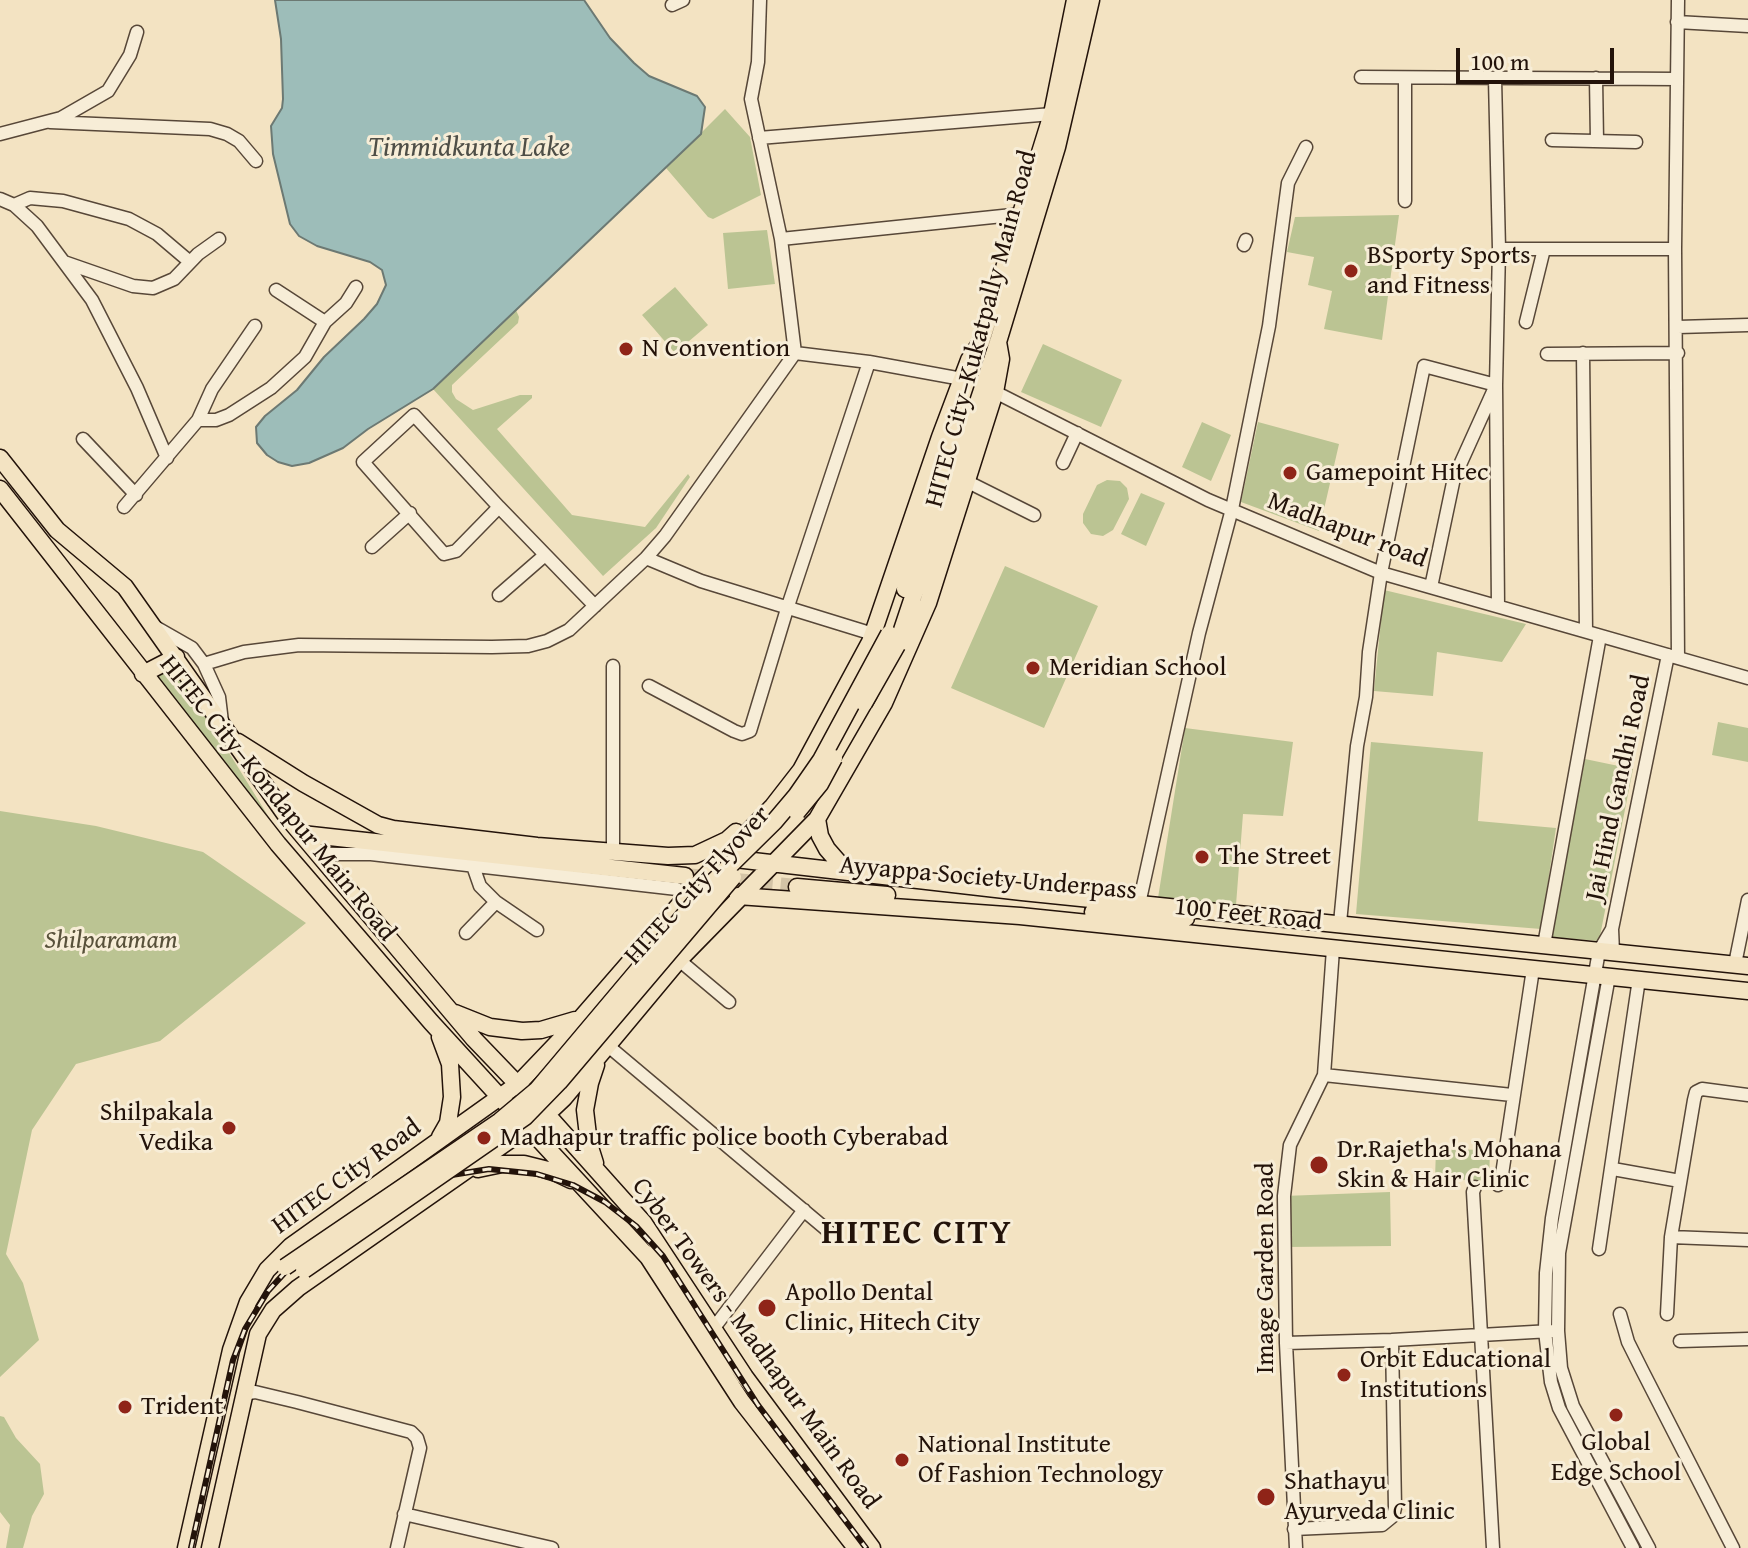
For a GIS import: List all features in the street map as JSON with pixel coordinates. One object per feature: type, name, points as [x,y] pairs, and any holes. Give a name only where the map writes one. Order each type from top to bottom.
[{"type":"main road","name":"HITEC City–Kukatpally Main Road","points":[[530,1129],[564,1098],[679,960],[817,819],[890,689],[928,603],[995,392],[1001,359],[989,342],[1052,114],[1075,0]]},
{"type":"main road","name":"HITEC City–Kukatpally Main Road","points":[[582,1017],[685,884],[722,857],[773,806],[801,770],[873,634],[969,360],[989,342],[1057,147],[1091,0]]},
{"type":"main road","name":"HITEC City Flyover","points":[[258,1334],[276,1300],[304,1270],[525,1117],[559,1082],[713,898],[788,823],[820,784],[897,645],[989,342]]},
{"type":"main road","name":"HITEC City–Kondapur Main Road","points":[[0,458],[57,530],[125,587],[317,854],[447,1008]]},
{"type":"main road","name":"HITEC City–Kondapur Main Road","points":[[0,489],[278,844],[431,1022],[530,1129]]},
{"type":"main road","name":"HITEC City Flyover","points":[[241,1326],[257,1298],[285,1267],[519,1107],[537,1090],[708,887],[774,822],[821,760],[889,634],[934,518]]},
{"type":"main road","points":[[143,674],[176,657]]},
{"type":"main road","name":"HITEC City–Kukatpally Main Road","points":[[226,730],[303,783],[378,825],[393,829],[537,846],[668,856],[695,855],[727,840],[764,809],[773,806]]},
{"type":"main road","points":[[817,819],[820,836],[827,849],[852,874]]},
{"type":"main road","points":[[302,834],[685,884]]},
{"type":"main road","name":"100 Feet Road","points":[[722,857],[852,874],[1741,965]]},
{"type":"main road","name":"100 Feet Road","points":[[685,884],[742,896],[1020,916],[1748,991]]},
{"type":"main road","name":"Ayyappa Society Underpass","points":[[797,887],[1162,918],[1271,917]]},
{"type":"main road","points":[[1455,961],[1458,935]]},
{"type":"main road","points":[[447,1008],[475,1022],[522,1031],[559,1027],[582,1017]]},
{"type":"main road","name":"Cyber Towers - Madhapur Main Road","points":[[447,1008],[597,1168],[657,1241],[776,1420],[872,1548]]},
{"type":"main road","name":"HITEC City Road","points":[[186,1548],[221,1388],[233,1344],[255,1286],[279,1256],[501,1098],[582,1017]]},
{"type":"main road","points":[[431,1022],[446,1048],[452,1080],[448,1123],[437,1142]]},
{"type":"main road","points":[[597,1168],[589,1144],[585,1110],[594,1070],[607,1045]]},
{"type":"main road","points":[[210,1548],[258,1334],[273,1310],[298,1288],[530,1129]]},
{"type":"main road","name":"Cyber Towers - Madhapur Main Road","points":[[530,1129],[648,1257],[750,1413],[856,1548]]},
{"type":"main road","points":[[410,1161],[429,1171],[436,1193]]},
{"type":"main road","points":[[462,1175],[502,1164],[524,1164],[556,1172],[582,1187]]},
{"type":"street","points":[[204,664],[244,652],[299,645],[528,646],[569,630],[646,558],[684,511],[795,353],[781,239],[751,99],[758,62],[760,0]]},
{"type":"street","name":"Jai Hind Gandhi Road","points":[[1606,951],[1673,656],[1678,353],[1675,249],[1678,0]]},
{"type":"street","points":[[1677,22],[1748,26]]},
{"type":"street","points":[[0,134],[50,122],[108,91],[130,55],[137,32]]},
{"type":"street","points":[[1361,77],[1677,79]]},
{"type":"street","points":[[1405,78],[1405,201]]},
{"type":"street","points":[[1596,78],[1597,141]]},
{"type":"street","points":[[1495,79],[1499,249],[1496,385],[1498,606]]},
{"type":"street","points":[[759,138],[1052,114]]},
{"type":"street","points":[[50,122],[210,129],[239,141],[256,161]]},
{"type":"street","points":[[1552,140],[1636,142]]},
{"type":"street","points":[[1139,904],[1199,633],[1232,509],[1269,326],[1288,183],[1306,147]]},
{"type":"street","points":[[14,205],[30,198],[63,201],[129,219],[157,234],[190,262]]},
{"type":"street","points":[[0,199],[14,205],[37,226],[92,300],[110,331],[167,458]]},
{"type":"street","points":[[781,239],[1022,214]]},
{"type":"street","points":[[64,262],[144,288],[162,286],[219,239]]},
{"type":"street","points":[[1499,249],[1675,249]]},
{"type":"street","points":[[1526,322],[1544,249]]},
{"type":"street","points":[[198,420],[216,420],[229,415],[271,388],[305,357],[325,322],[346,303],[356,287]]},
{"type":"street","points":[[276,290],[325,322]]},
{"type":"street","points":[[1678,327],[1748,325]]},
{"type":"street","points":[[124,507],[198,420],[212,389],[255,326]]},
{"type":"street","points":[[795,353],[869,362],[962,379]]},
{"type":"street","points":[[1583,353],[1586,631]]},
{"type":"street","points":[[1547,354],[1678,353]]},
{"type":"street","points":[[649,686],[734,731],[742,734],[750,731],[869,362]]},
{"type":"street","points":[[1340,923],[1357,746],[1381,573],[1424,366],[1496,385]]},
{"type":"street","points":[[1431,587],[1454,478],[1496,385]]},
{"type":"street","name":"Madhapur road","points":[[995,392],[1232,509],[1381,573],[1748,678]]},
{"type":"street","points":[[499,507],[456,551],[444,554],[363,462],[414,415],[595,606]]},
{"type":"street","points":[[1063,463],[1077,433]]},
{"type":"street","points":[[83,439],[136,495]]},
{"type":"street","points":[[966,481],[1034,515]]},
{"type":"street","points":[[372,547],[410,513]]},
{"type":"street","points":[[499,595],[545,555]]},
{"type":"street","points":[[646,558],[701,581],[873,634]]},
{"type":"street","points":[[154,627],[192,648],[204,664],[219,697],[226,730]]},
{"type":"street","points":[[1544,945],[1600,636]]},
{"type":"street","points":[[613,666],[613,851]]},
{"type":"street","points":[[317,854],[371,854],[685,884]]},
{"type":"street","points":[[473,866],[480,886],[496,902],[537,930]]},
{"type":"street","points":[[1741,965],[1748,900]]},
{"type":"street","points":[[466,933],[496,902]]},
{"type":"street","name":"Image Garden Road","points":[[1296,1548],[1286,1343],[1284,1196],[1286,1164],[1296,1128],[1324,1075],[1333,949]]},
{"type":"street","points":[[1606,951],[1559,1253],[1551,1382],[1559,1408],[1633,1548]]},
{"type":"street","points":[[679,960],[729,1002]]},
{"type":"street","points":[[1498,1185],[1533,969]]},
{"type":"street","points":[[1599,1249],[1639,979]]},
{"type":"street","points":[[607,1045],[833,1235]]},
{"type":"street","points":[[1324,1075],[1512,1095]]},
{"type":"street","points":[[1667,1314],[1671,1237],[1696,1092],[1702,1089],[1748,1095]]},
{"type":"street","points":[[1613,1169],[1680,1181]]},
{"type":"street","points":[[1475,1187],[1493,1548]]},
{"type":"street","points":[[713,1329],[804,1210]]},
{"type":"street","points":[[1671,1237],[1748,1240]]},
{"type":"street","points":[[1620,1314],[1628,1342],[1733,1548]]},
{"type":"street","points":[[1286,1343],[1552,1331]]},
{"type":"street","points":[[1552,1331],[1569,1397],[1649,1548]]},
{"type":"street","points":[[1680,1341],[1748,1339]]},
{"type":"street","points":[[1294,1529],[1382,1525],[1393,1516],[1392,1340]]},
{"type":"street","points":[[243,1394],[255,1392],[411,1432],[420,1448],[397,1548]]},
{"type":"street","points":[[404,1514],[515,1543],[552,1548]]},
{"type":"green space","points":[[725,109],[750,137],[761,195],[713,219],[666,168]]},
{"type":"green space","name":"BSporty Sports and Fitness","points":[[1399,215],[1382,340],[1324,329],[1332,291],[1308,285],[1314,257],[1287,252],[1295,217]]},
{"type":"green space","points":[[767,230],[775,284],[728,289],[723,233]]},
{"type":"green space","points":[[675,287],[708,325],[675,353],[642,315]]},
{"type":"green space","points":[[516,310],[518,323],[452,385],[452,392],[456,399],[473,410],[520,395],[532,395],[497,429],[572,515],[645,527],[688,474],[690,477],[656,528],[603,576],[433,389]]},
{"type":"green space","points":[[1043,344],[1122,380],[1101,427],[1021,392]]},
{"type":"green space","points":[[1202,422],[1231,435],[1211,481],[1182,467]]},
{"type":"green space","name":"Gamepoint Hitec","points":[[1258,422],[1339,444],[1319,531],[1241,502]]},
{"type":"green space","points":[[1107,480],[1120,481],[1127,488],[1129,499],[1113,530],[1103,536],[1091,534],[1083,523],[1083,514],[1097,485]]},
{"type":"green space","points":[[1141,493],[1165,503],[1146,546],[1121,534]]},
{"type":"green space","points":[[1005,566],[1098,606],[1044,728],[951,688]]},
{"type":"green space","points":[[1384,590],[1526,624],[1502,662],[1437,652],[1433,696],[1374,691]]},
{"type":"green space","points":[[174,664],[270,819],[155,674],[167,673]]},
{"type":"green space","points":[[1718,722],[1748,728],[1748,762],[1712,755]]},
{"type":"green space","name":"The Street","points":[[1185,728],[1293,742],[1283,816],[1243,814],[1236,905],[1158,898]]},
{"type":"green space","points":[[1371,742],[1483,752],[1478,821],[1556,828],[1541,929],[1356,914]]},
{"type":"green space","points":[[1585,759],[1633,769],[1599,941],[1551,937]]},
{"type":"green space","name":"Shilparamam","points":[[0,811],[96,826],[203,852],[306,923],[160,1041],[76,1064],[32,1130],[6,1254],[23,1283],[39,1340],[0,1377]]},
{"type":"green space","points":[[1436,1149],[1490,1150],[1489,1181],[1435,1179]]},
{"type":"green space","points":[[1390,1192],[1391,1246],[1286,1247],[1284,1196]]},
{"type":"green space","points":[[0,1416],[4,1417],[16,1438],[40,1464],[44,1494],[32,1516],[23,1548],[6,1548],[10,1525],[0,1512]]},
{"type":"water","name":"Timmidkunta Lake","points":[[275,0],[584,0],[610,38],[634,63],[649,76],[697,96],[705,107],[701,134],[433,389],[343,448],[309,463],[292,466],[267,455],[257,443],[256,427],[297,390],[324,357],[364,319],[377,304],[386,285],[382,270],[370,262],[317,246],[299,236],[290,224],[273,154],[271,126],[282,108],[283,99],[281,39]]},
{"type":"tunnel","points":[[685,876],[797,887]]},
{"type":"railway","points":[[191,1548],[233,1360],[245,1329],[268,1291],[290,1267],[319,1245],[396,1194],[433,1178],[489,1169],[537,1174],[573,1185],[605,1202],[636,1226],[663,1256],[758,1405],[866,1548]]},
{"type":"place","name":"BSporty Sports and Fitness","points":[[1351,271]]},
{"type":"place","name":"N Convention","points":[[626,349]]},
{"type":"place","name":"Gamepoint Hitec","points":[[1290,473]]},
{"type":"place","name":"Meridian School","points":[[1033,668]]},
{"type":"place","name":"The Street","points":[[1202,857]]},
{"type":"place","name":"Shilpakala Vedika","points":[[229,1128]]},
{"type":"place","name":"Madhapur traffic police booth Cyberabad","points":[[484,1138]]},
{"type":"place","name":"Dr.Rajetha's Mohana Skin & Hair Clinic","points":[[1319,1165]]},
{"type":"place","name":"Apollo Dental Clinic, Hitech City","points":[[767,1308]]},
{"type":"place","name":"Orbit Educational Institutions","points":[[1344,1375]]},
{"type":"place","name":"Trident","points":[[125,1407]]},
{"type":"place","name":"Global Edge School","points":[[1616,1415]]},
{"type":"place","name":"National Institute Of Fashion Technology","points":[[902,1460]]},
{"type":"place","name":"Shathayu Ayurveda Clinic","points":[[1266,1497]]},
{"type":"district","name":"HITEC CITY","points":[[917,1234]]}]
